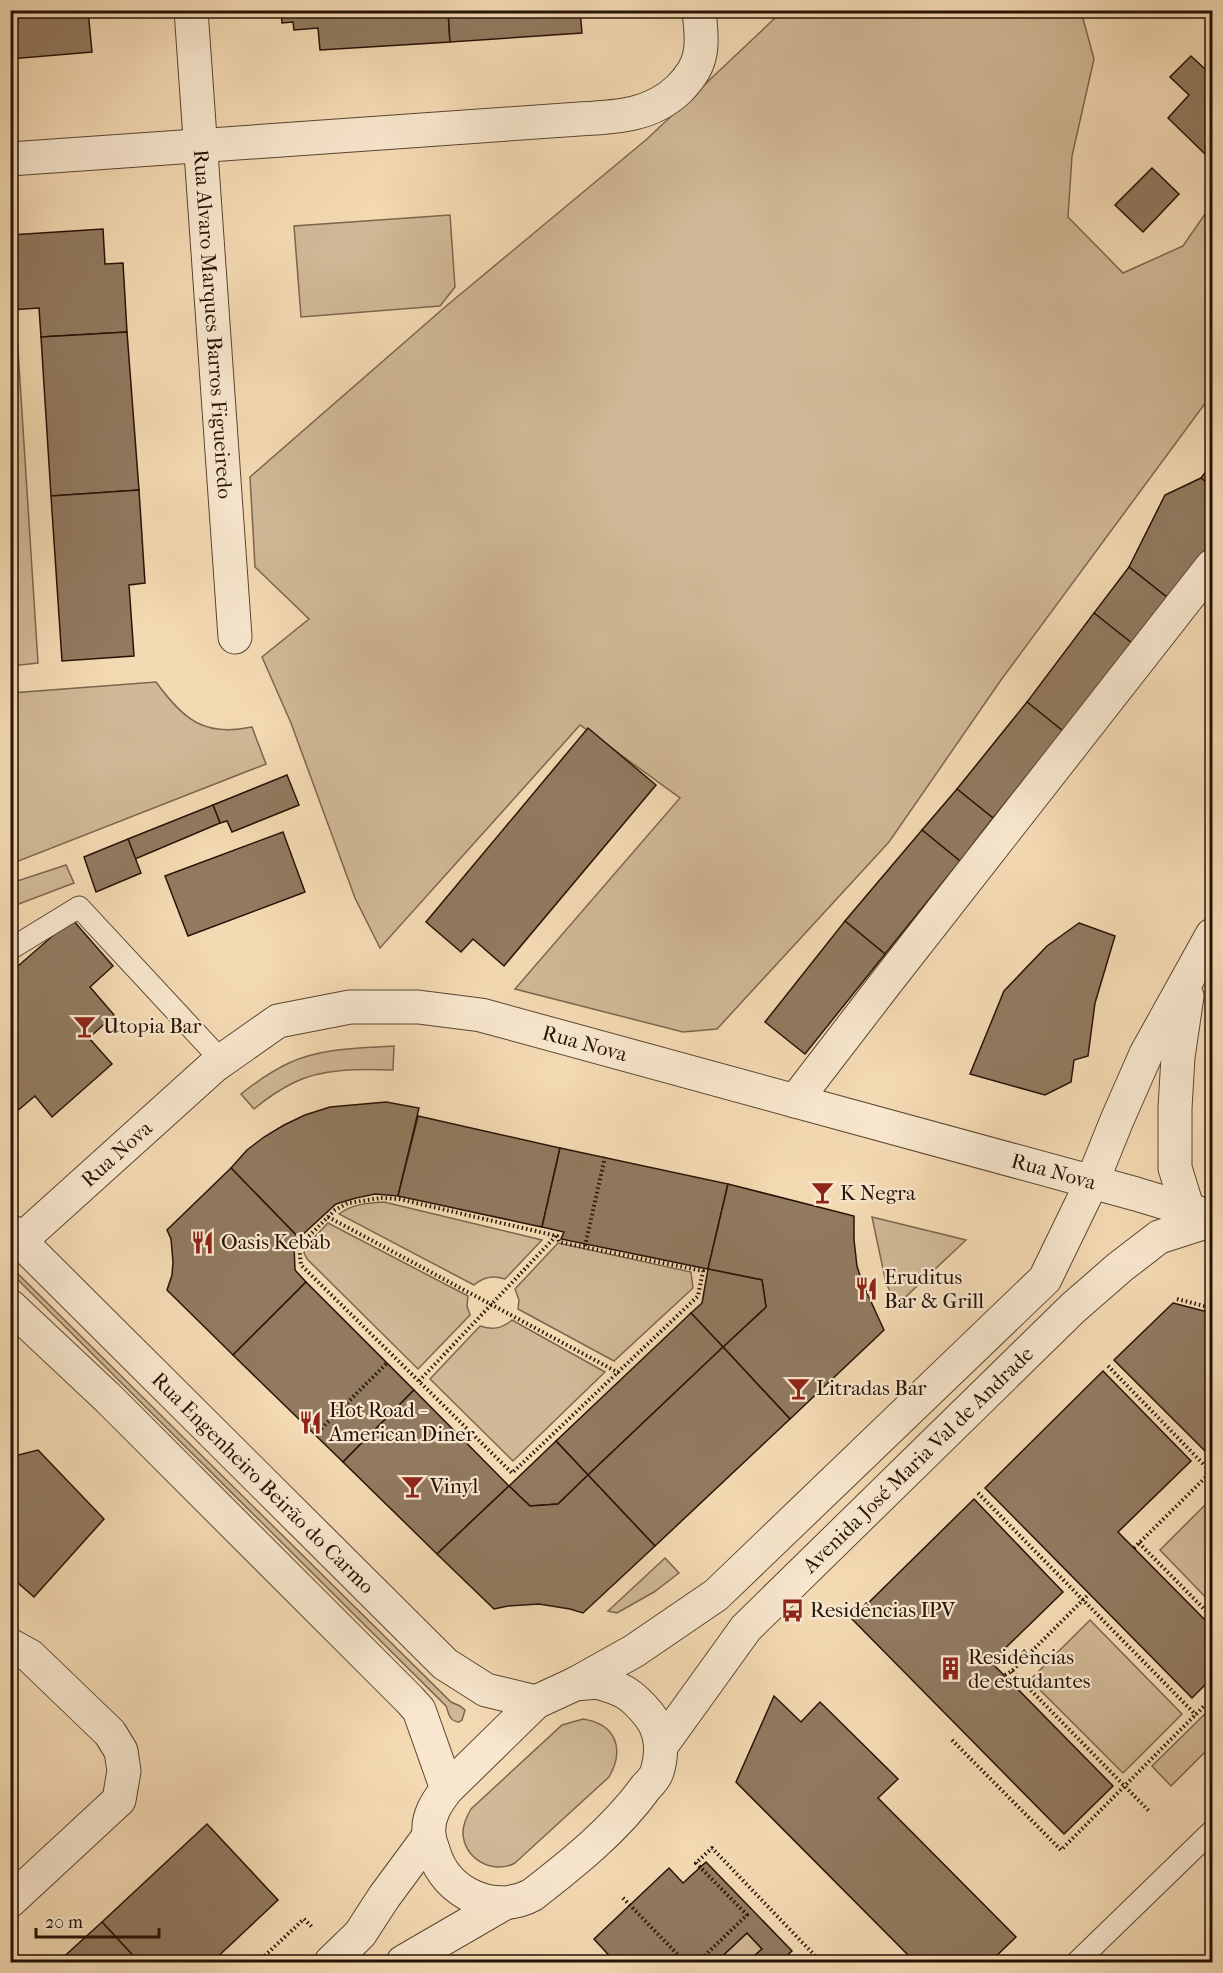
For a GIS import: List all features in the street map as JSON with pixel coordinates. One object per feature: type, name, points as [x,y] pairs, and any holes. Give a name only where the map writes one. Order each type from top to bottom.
[{"type":"street","name":"Rua Alvaro Marques Barros Figueiredo","points":[[191,10],[235,637]]},
{"type":"street","points":[[10,159],[619,116],[652,108],[664,102],[687,81],[700,54],[702,40],[699,10]]},
{"type":"street","points":[[795,1101],[1212,566]]},
{"type":"street","points":[[1204,1216],[1175,1168],[1175,1108],[1183,1017],[1192,973],[1212,935]]},
{"type":"street","name":"Avenida José Maria Val de Andrade","points":[[502,1904],[478,1899],[457,1888],[439,1867],[429,1836],[430,1818],[435,1805],[447,1789],[536,1702],[575,1684],[634,1651],[716,1595],[1045,1279],[1092,1182],[1146,1054],[1192,973]]},
{"type":"street","name":"Rua Nova","points":[[15,1236],[222,1061],[278,1021],[350,1007],[418,1007],[481,1015],[1092,1182],[1204,1216]]},
{"type":"street","name":"Avenida José Maria Val de Andrade","points":[[661,1746],[746,1628],[1073,1308],[1159,1237],[1204,1216]]},
{"type":"street","name":"Rua Engenheiro Beirão do Carmo","points":[[15,1236],[445,1664],[486,1690],[536,1702]]},
{"type":"street","points":[[10,1306],[108,1398],[419,1710],[447,1789]]},
{"type":"street","points":[[10,1645],[30,1656],[110,1733],[121,1751],[124,1771],[119,1800],[10,1901]]},
{"type":"street","name":"Avenida José Maria Val de Andrade","points":[[403,1962],[502,1904],[532,1896],[628,1809],[656,1774],[661,1746],[656,1723],[638,1701],[619,1688],[597,1682],[575,1684]]},
{"type":"street","name":"Avenida José Maria Val de Andrade","points":[[331,1962],[360,1934],[429,1836]]},
{"type":"lane","points":[[12,948],[79,907],[222,1061]]},
{"type":"lane","points":[[1077,1962],[1212,1831]]},
{"type":"path","points":[[585,1246],[605,1157]]},
{"type":"path","points":[[381,1198],[399,1199],[556,1236],[560,1242],[703,1271],[698,1296],[512,1473],[301,1265],[299,1245],[334,1210],[348,1203],[381,1198]]},
{"type":"path","points":[[328,1217],[619,1373]]},
{"type":"path","points":[[419,1381],[556,1236]]},
{"type":"path","points":[[1177,1299],[1212,1308]]},
{"type":"path","points":[[315,1435],[387,1363]]},
{"type":"path","points":[[1108,1366],[1212,1472],[1134,1548]]},
{"type":"path","points":[[978,1493],[1196,1715]]},
{"type":"path","points":[[1139,1543],[1212,1617]]},
{"type":"path","points":[[1005,1675],[1012,1671],[1089,1594]]},
{"type":"path","points":[[1012,1671],[1149,1811]]},
{"type":"path","points":[[952,1740],[1061,1850],[1212,1698]]},
{"type":"path","points":[[698,1962],[747,1915],[696,1863],[712,1848],[821,1962]]},
{"type":"path","points":[[623,1898],[685,1962]]},
{"type":"shaded area","points":[[774,11],[1081,11],[1094,59],[1072,156],[1068,217],[1123,273],[1183,246],[1212,204],[1212,394],[1001,680],[889,842],[717,1029],[683,1032],[515,989],[680,798],[580,725],[380,948],[355,898],[291,723],[262,657],[309,619],[255,567],[250,477],[445,307],[647,139],[774,19]]},
{"type":"shaded area","points":[[450,215],[455,287],[440,306],[301,317],[294,226]]},
{"type":"shaded area","points":[[17,334],[38,663],[11,666],[10,335]]},
{"type":"shaded area","points":[[156,682],[186,716],[196,722],[221,730],[252,727],[266,764],[11,864],[11,693]]},
{"type":"shaded area","points":[[66,865],[74,883],[11,907],[11,883]]},
{"type":"shaded area","points":[[394,1046],[393,1070],[355,1070],[316,1074],[288,1086],[254,1109],[241,1094],[270,1073],[301,1058],[341,1050]]},
{"type":"shaded area","points":[[384,1202],[542,1240],[505,1279],[488,1278],[474,1285],[339,1214],[355,1206]]},
{"type":"shaded area","points":[[872,1217],[966,1240],[897,1305],[886,1283]]},
{"type":"shaded area","points":[[328,1223],[468,1296],[467,1306],[470,1315],[418,1369],[307,1259],[304,1253],[306,1246]]},
{"type":"shaded area","points":[[558,1243],[691,1272],[693,1288],[614,1361],[518,1309],[519,1300],[515,1289]]},
{"type":"shaded area","points":[[11,1267],[451,1702],[465,1710],[462,1720],[459,1722],[451,1719],[446,1706],[11,1273]]},
{"type":"shaded area","points":[[512,1320],[605,1372],[513,1461],[430,1379],[480,1326],[497,1328]]},
{"type":"shaded area","points":[[1212,1498],[1212,1604],[1160,1550]]},
{"type":"shaded area","points":[[665,1558],[679,1573],[654,1592],[617,1613],[608,1611]]},
{"type":"shaded area","points":[[1090,1620],[1182,1714],[1123,1773],[1030,1680]]},
{"type":"shaded area","points":[[1212,1707],[1212,1745],[1171,1786],[1152,1766]]},
{"type":"shaded area","points":[[583,1719],[603,1726],[614,1739],[617,1748],[616,1757],[609,1777],[515,1863],[498,1867],[489,1866],[474,1857],[464,1842],[463,1832],[464,1823],[471,1809],[562,1725]]},
{"type":"shaded area","points":[[747,1933],[762,1949],[747,1962],[716,1962]]},
{"type":"building","points":[[10,10],[88,10],[92,52],[10,59]]},
{"type":"building","points":[[281,10],[448,10],[450,42],[320,50],[318,28],[294,30],[293,22],[282,23]]},
{"type":"building","points":[[448,10],[580,10],[582,33],[450,42]]},
{"type":"building","points":[[1191,56],[1205,69],[1212,62],[1212,150],[1207,156],[1168,118],[1189,95],[1170,77]]},
{"type":"building","points":[[1152,168],[1179,194],[1143,232],[1115,205]]},
{"type":"building","points":[[103,229],[105,264],[123,263],[127,332],[41,337],[39,308],[10,310],[10,235]]},
{"type":"building","points":[[127,332],[139,490],[51,496],[41,337]]},
{"type":"building","points":[[1212,463],[1212,487],[1201,478]]},
{"type":"building","points":[[1201,478],[1212,487],[1212,541],[1168,598],[1129,567],[1165,495]]},
{"type":"building","points":[[139,490],[145,583],[129,585],[134,656],[62,661],[51,496]]},
{"type":"building","points":[[1129,567],[1168,598],[1133,644],[1094,613]]},
{"type":"building","points":[[1094,613],[1133,644],[1063,731],[1027,702]]},
{"type":"building","points":[[1027,702],[1063,731],[993,818],[957,789]]},
{"type":"building","points":[[588,728],[656,785],[504,966],[473,939],[461,952],[426,922]]},
{"type":"building","points":[[287,775],[299,805],[232,832],[227,821],[220,823],[213,805]]},
{"type":"building","points":[[957,789],[993,818],[960,861],[922,830]]},
{"type":"building","points":[[213,805],[220,823],[135,859],[128,839]]},
{"type":"building","points":[[922,830],[960,861],[885,954],[845,921]]},
{"type":"building","points":[[283,832],[305,892],[188,936],[165,876]]},
{"type":"building","points":[[128,839],[141,873],[96,892],[84,857]]},
{"type":"building","points":[[72,919],[113,966],[90,987],[114,1015],[89,1038],[112,1064],[52,1117],[35,1096],[10,1117],[10,973]]},
{"type":"building","points":[[845,921],[885,954],[805,1054],[765,1022]]},
{"type":"building","points":[[1079,923],[1115,936],[1095,1003],[1088,1056],[1074,1060],[1071,1082],[1045,1095],[970,1074],[1004,991],[1047,946]]},
{"type":"building","points":[[386,1102],[419,1108],[398,1196],[375,1194],[336,1204],[299,1238],[231,1168],[247,1150],[264,1137],[305,1115],[330,1107]]},
{"type":"building","points":[[418,1116],[560,1148],[542,1227],[398,1196]]},
{"type":"building","points":[[560,1148],[728,1184],[708,1269],[561,1239],[564,1232],[542,1227]]},
{"type":"building","points":[[231,1168],[299,1238],[294,1244],[295,1270],[306,1282],[233,1355],[167,1290],[173,1262],[171,1239],[167,1230]]},
{"type":"building","points":[[728,1184],[854,1216],[857,1266],[884,1330],[790,1419],[723,1347],[766,1307],[762,1280],[708,1269]]},
{"type":"building","points":[[708,1269],[762,1280],[766,1307],[723,1347],[691,1313],[702,1303]]},
{"type":"building","points":[[306,1282],[414,1390],[343,1462],[233,1355]]},
{"type":"building","points":[[1173,1303],[1212,1313],[1212,1458],[1114,1360]]},
{"type":"building","points":[[691,1313],[723,1347],[588,1475],[556,1441]]},
{"type":"building","points":[[723,1347],[790,1419],[655,1546],[588,1475]]},
{"type":"building","name":"Residências de estudantes","points":[[1103,1371],[1191,1461],[1118,1532],[1212,1627],[1212,1678],[1192,1698],[985,1488]]},
{"type":"building","points":[[414,1390],[509,1486],[437,1554],[343,1462]]},
{"type":"building","points":[[556,1441],[588,1475],[558,1504],[530,1506],[509,1486]]},
{"type":"building","points":[[38,1450],[104,1519],[34,1597],[10,1576],[10,1457]]},
{"type":"building","points":[[588,1475],[655,1546],[583,1613],[539,1604],[494,1609],[437,1554],[509,1486],[530,1506],[558,1504]]},
{"type":"building","name":"Residências de estudantes","points":[[974,1499],[1063,1592],[991,1662],[1113,1786],[1064,1834],[852,1619]]},
{"type":"building","points":[[774,1696],[801,1722],[820,1702],[898,1779],[878,1798],[1016,1937],[990,1962],[915,1962],[736,1782]]},
{"type":"building","points":[[207,1824],[278,1900],[212,1962],[139,1962],[102,1922]]},
{"type":"building","points":[[706,1862],[792,1951],[780,1962],[747,1962],[762,1949],[747,1933],[716,1962],[615,1962],[594,1939],[669,1868],[683,1883]]},
{"type":"building","points":[[102,1922],[139,1962],[58,1962]]},
{"type":"place","name":"Utopia Bar","points":[[85,1026]]},
{"type":"place","name":"K Negra","points":[[822,1193]]},
{"type":"place","name":"Oasis Kebab","points":[[203,1242]]},
{"type":"place","name":"Eruditus Bar & Grill","points":[[866,1289]]},
{"type":"place","name":"Litradas Bar","points":[[798,1388]]},
{"type":"place","name":"Hot Road - American Diner","points":[[311,1422]]},
{"type":"place","name":"Vinyl","points":[[412,1486]]},
{"type":"place","name":"Residências IPV","points":[[792,1610]]},
{"type":"place","name":"Residências de estudantes","points":[[950,1669]]}]
